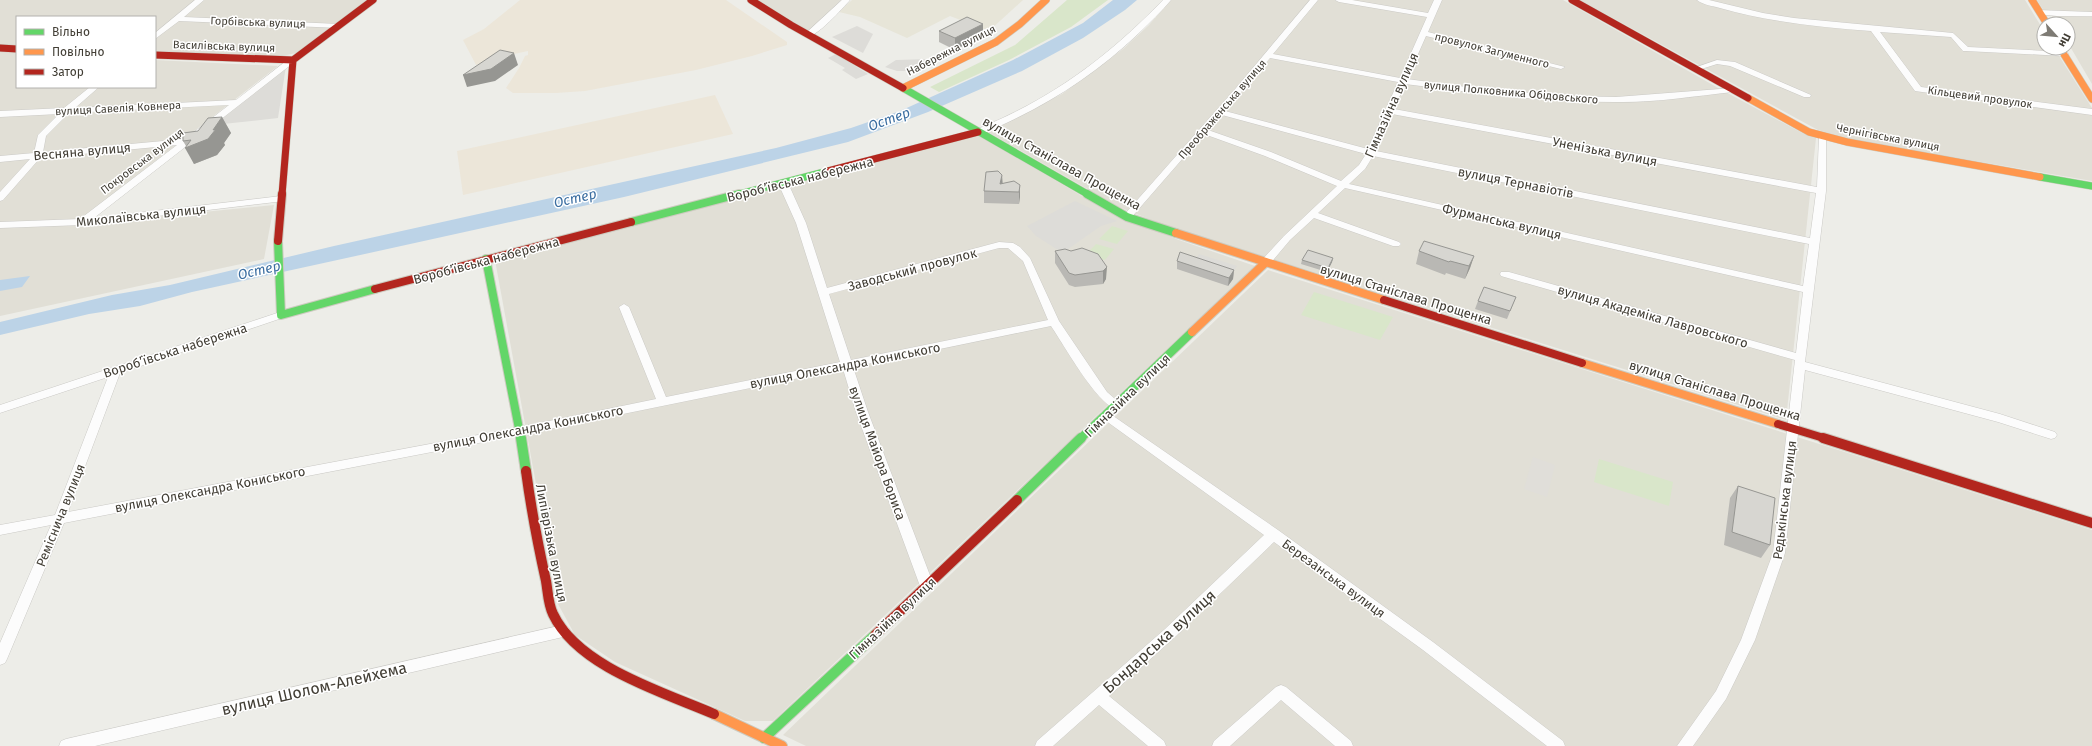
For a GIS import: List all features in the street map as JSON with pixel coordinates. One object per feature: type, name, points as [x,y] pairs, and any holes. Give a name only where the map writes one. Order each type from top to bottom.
[{"type":"street","points":[[156,36],[200,0]]},
{"type":"street","name":"Покровська вулиця","points":[[81,222],[188,141],[236,102],[373,0]]},
{"type":"street","name":"вулиця Станіслава Прощенка","points":[[751,0],[808,35],[918,96],[1127,217],[1265,263],[2092,523]]},
{"type":"street","points":[[808,35],[818,28],[846,0]]},
{"type":"street","name":"Набережна вулиця","points":[[903,88],[996,42],[1020,24],[1046,0]]},
{"type":"street","points":[[978,132],[1030,108],[1075,81],[1133,35],[1167,0]]},
{"type":"street","name":"Преображенська вулиця","points":[[1127,217],[1220,112],[1314,0]]},
{"type":"street","points":[[1339,0],[1431,16]]},
{"type":"street","name":"Гімназійна вулиця","points":[[760,742],[1116,406],[1265,263],[1311,214],[1362,167],[1371,153],[1404,81],[1438,0]]},
{"type":"street","name":"Чернігівська вулиця","points":[[1572,0],[1798,126],[1823,136],[2092,186]]},
{"type":"street","points":[[1701,0],[1733,10],[1770,18],[1953,35],[1966,49],[2036,50]]},
{"type":"street","points":[[2032,0],[2042,16]]},
{"type":"street","points":[[2040,12],[2057,14],[2092,14]]},
{"type":"street","name":"Горбівська вулиця","points":[[176,20],[339,26]]},
{"type":"street","name":"Кільцевий провулок","points":[[1873,28],[1918,89],[2092,112]]},
{"type":"street","name":"провулок Загуменного","points":[[1423,33],[1562,67]]},
{"type":"street","points":[[0,48],[16,49]]},
{"type":"street","name":"Василівська вулиця","points":[[156,55],[293,60]]},
{"type":"street","name":"вулиця Полковника Обідовського","points":[[1268,55],[1404,81],[1474,90],[1590,100],[1616,100],[1732,90]]},
{"type":"street","points":[[2065,56],[2091,96]]},
{"type":"street","points":[[281,315],[277,246],[293,60]]},
{"type":"street","points":[[1695,69],[1717,62],[1732,64],[1807,95]]},
{"type":"street","points":[[0,198],[38,155],[42,135],[66,110],[94,88]]},
{"type":"street","name":"вулиця Савелія Ковнера","points":[[0,114],[236,102]]},
{"type":"street","name":"Уненізька вулиця","points":[[1390,111],[1821,191]]},
{"type":"street","name":"вулиця Тернавіотів","points":[[1220,112],[1371,153],[1814,242]]},
{"type":"street","name":"Фурманська вулиця","points":[[1203,131],[1268,154],[1342,185],[1808,290]]},
{"type":"street","name":"Воробʼївська набережна","points":[[0,409],[281,315],[486,259],[978,132]]},
{"type":"street","name":"Редькінська вулиця","points":[[1684,746],[1721,694],[1748,640],[1779,553],[1808,290],[1821,191],[1823,136]]},
{"type":"street","name":"Весняна вулиця","points":[[0,159],[188,141]]},
{"type":"street","name":"вулиця Майора Бориса","points":[[783,183],[801,223],[862,412],[926,586]]},
{"type":"street","name":"Миколаївська вулиця","points":[[0,225],[81,222],[281,199]]},
{"type":"street","points":[[1311,214],[1396,244]]},
{"type":"street","name":"Заводський провулок","points":[[824,292],[999,245],[1010,245],[1017,249],[1027,260],[1054,322]]},
{"type":"street","name":"Липіврізька вулиця","points":[[486,259],[520,431],[537,547],[553,614],[563,631],[573,642],[613,670],[701,708],[760,742],[782,746]]},
{"type":"street","name":"вулиця Академіка Лавровського","points":[[1505,274],[2000,418],[2051,435]]},
{"type":"street","points":[[624,307],[662,401]]},
{"type":"street","points":[[1054,322],[1103,395],[1116,406]]},
{"type":"street","name":"вулиця Олександра Кониського","points":[[0,530],[520,431],[1054,322]]},
{"type":"street","name":"Реміснича вулиця","points":[[0,659],[60,518],[116,370]]},
{"type":"street","name":"Березанська вулиця","points":[[1106,415],[1274,534],[1428,646],[1558,746]]},
{"type":"street","name":"Бондарська вулиця","points":[[1042,746],[1170,633],[1274,534]]},
{"type":"street","name":"вулиця Шолом-Алейхема","points":[[66,746],[563,631]]},
{"type":"street","points":[[1219,746],[1281,691],[1346,746]]},
{"type":"street","points":[[1098,696],[1159,746]]},
{"type":"shaded area","points":[[0,0],[367,0],[296,53],[277,57],[156,51],[156,16],[16,16],[16,46],[0,45]]},
{"type":"shaded area","points":[[520,0],[726,0],[787,42],[787,45],[752,56],[696,70],[585,91],[513,93],[506,88],[525,56],[528,55],[528,51],[491,59],[476,65],[463,40],[484,29]]},
{"type":"shaded area","points":[[758,0],[841,0],[809,31]]},
{"type":"shaded area","points":[[852,0],[1023,0],[989,31],[950,16],[907,38],[860,17],[839,12]]},
{"type":"shaded area","points":[[1171,0],[1563,0],[1720,89],[1804,134],[1816,138],[1786,420],[1164,225],[1119,207],[988,132],[1062,94],[1123,49],[1149,25]]},
{"type":"shaded area","points":[[1580,0],[2025,0],[2036,18],[2036,56],[2059,56],[2092,108],[2092,181],[1846,139],[1818,130]]},
{"type":"shaded area","points":[[2037,0],[2092,0],[2092,13],[2044,11]]},
{"type":"shaded area","points":[[2076,17],[2092,17],[2092,84],[2076,56]]},
{"type":"shaded area","points":[[857,26],[873,34],[863,53],[832,37]]},
{"type":"shaded area","points":[[0,52],[16,53],[16,88],[156,88],[156,60],[278,66],[73,225],[274,205],[264,259],[0,316]]},
{"type":"shaded area","points":[[836,54],[868,74],[856,79],[842,70],[845,68],[828,58]]},
{"type":"shaded area","points":[[930,59],[931,62],[908,71],[897,71],[885,67],[896,60]]},
{"type":"shaded area","points":[[286,66],[278,118],[214,125]]},
{"type":"shaded area","points":[[715,95],[733,134],[463,195],[457,151]]},
{"type":"shaded area","points":[[979,135],[1107,211],[1179,240],[1255,266],[773,721],[745,721],[615,662],[575,635],[558,604],[495,260]]},
{"type":"shaded area","points":[[1075,201],[1117,221],[1101,226],[1068,249],[1058,250],[1036,236],[1027,226]]},
{"type":"shaded area","points":[[1199,254],[1237,266],[1233,272],[1195,260]]},
{"type":"shaded area","points":[[1268,270],[2092,530],[2092,746],[806,746],[783,735]]},
{"type":"shaded area","points":[[1533,457],[1555,465],[1547,497],[1524,489]]},
{"type":"green space","points":[[1067,0],[1108,0],[1071,27],[1009,60],[939,92],[930,87],[1015,45]]},
{"type":"green space","points":[[1112,226],[1128,231],[1117,244],[1099,239]]},
{"type":"green space","points":[[1096,244],[1114,249],[1105,260],[1086,254]]},
{"type":"green space","points":[[1314,292],[1393,317],[1380,340],[1301,315]]},
{"type":"green space","points":[[1599,459],[1673,482],[1669,506],[1594,482]]},
{"type":"water","name":"Остер","points":[[1113,0],[1137,0],[1125,10],[1083,38],[1022,71],[928,112],[848,142],[624,197],[192,292],[140,306],[89,314],[0,335],[0,322],[112,295],[170,285],[334,246],[776,148],[851,128],[900,111],[1013,60],[1083,23]]},
{"type":"water","points":[[30,276],[22,287],[0,291],[0,280]]},
{"type":"building","points":[[967,17],[983,24],[955,38],[939,31]]},
{"type":"building","points":[[500,50],[514,53],[491,69],[463,75]]},
{"type":"building","points":[[222,117],[213,130],[216,129],[208,139],[185,148],[191,140],[183,141],[183,133],[198,131],[208,118]]},
{"type":"building","points":[[998,171],[1002,175],[1000,184],[1014,181],[1020,185],[1019,192],[984,191],[986,172]]},
{"type":"building","points":[[1424,241],[1474,256],[1469,266],[1449,262],[1419,251]]},
{"type":"building","points":[[1082,248],[1098,254],[1107,267],[1103,271],[1075,275],[1069,273],[1055,251],[1065,249],[1071,251]]},
{"type":"building","points":[[1308,250],[1333,258],[1328,268],[1302,260]]},
{"type":"building","points":[[1180,252],[1234,270],[1229,278],[1177,261]]},
{"type":"building","points":[[1484,287],[1516,297],[1510,311],[1478,301]]},
{"type":"building","points":[[1738,486],[1775,498],[1770,545],[1732,532]]},
{"type":"traffic: fast","points":[[903,88],[1127,217],[1176,233]]},
{"type":"traffic: fast","points":[[631,222],[828,171]]},
{"type":"traffic: fast","points":[[2040,177],[2092,186]]},
{"type":"traffic: fast","points":[[278,241],[281,315],[375,289]]},
{"type":"traffic: fast","points":[[486,259],[520,431],[526,471]]},
{"type":"traffic: fast","points":[[1017,500],[1192,332]]},
{"type":"traffic: fast","points":[[764,738],[875,635]]},
{"type":"traffic: slow","points":[[903,88],[996,42],[1020,24],[1046,0]]},
{"type":"traffic: slow","points":[[2032,0],[2042,16]]},
{"type":"traffic: slow","points":[[2065,56],[2092,99]]},
{"type":"traffic: slow","points":[[1748,98],[1809,132],[1847,142],[2040,177]]},
{"type":"traffic: slow","points":[[1176,233],[1384,300]]},
{"type":"traffic: slow","points":[[1192,332],[1265,263]]},
{"type":"traffic: slow","points":[[1582,363],[1778,424]]},
{"type":"traffic: slow","points":[[714,714],[782,746]]},
{"type":"traffic: jam","points":[[278,241],[293,60],[373,0]]},
{"type":"traffic: jam","points":[[751,0],[791,25],[903,88]]},
{"type":"traffic: jam","points":[[1572,0],[1748,98]]},
{"type":"traffic: jam","points":[[0,48],[16,49]]},
{"type":"traffic: jam","points":[[156,55],[293,60]]},
{"type":"traffic: jam","points":[[828,171],[978,132]]},
{"type":"traffic: jam","points":[[375,289],[631,222]]},
{"type":"traffic: jam","points":[[1384,300],[1582,363]]},
{"type":"traffic: jam","points":[[1778,424],[2092,523]]},
{"type":"traffic: jam","points":[[526,471],[534,526],[550,606],[564,632],[580,648],[624,675],[714,714]]},
{"type":"traffic: jam","points":[[875,635],[1017,500]]}]
